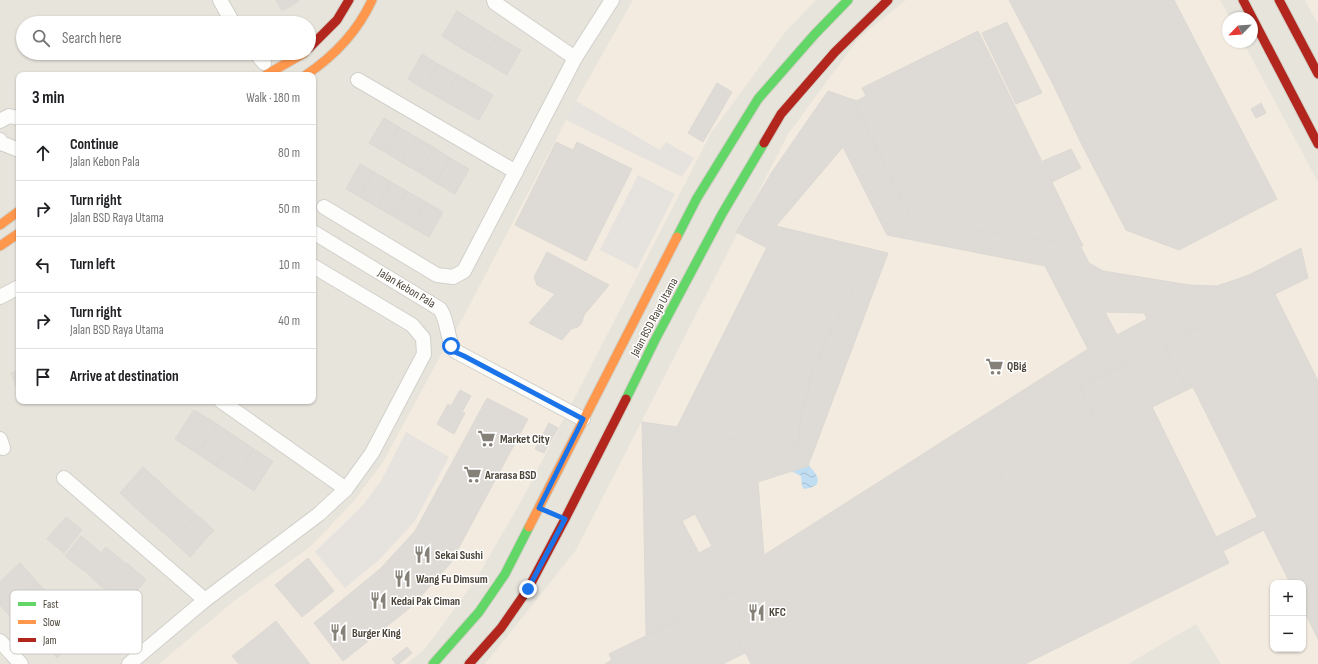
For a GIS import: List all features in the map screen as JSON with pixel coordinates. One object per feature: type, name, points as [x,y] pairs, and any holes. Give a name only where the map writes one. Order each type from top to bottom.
[{"type":"main road","points":[[316,41],[345,10],[349,0]]},
{"type":"main road","points":[[311,72],[341,46],[361,21],[372,0]]},
{"type":"main road","name":"Jalan BSD Raya Utama","points":[[433,664],[479,612],[505,574],[542,510],[583,419],[698,198],[758,98],[815,34],[848,0]]},
{"type":"main road","name":"Jalan BSD Raya Utama","points":[[469,664],[501,628],[528,589],[562,518],[722,214],[781,114],[836,52],[888,0]]},
{"type":"main road","points":[[1243,0],[1318,144]]},
{"type":"main road","points":[[1279,0],[1318,74]]},
{"type":"main road","points":[[345,10],[361,21]]},
{"type":"main road","points":[[262,64],[277,60]]},
{"type":"main road","points":[[0,225],[16,213]]},
{"type":"main road","points":[[0,246],[16,235]]},
{"type":"street","points":[[220,0],[229,16]]},
{"type":"street","points":[[324,207],[436,275],[453,277],[464,271],[575,58],[612,0]]},
{"type":"street","points":[[492,1],[575,58]]},
{"type":"street","points":[[358,80],[516,172]]},
{"type":"street","points":[[0,121],[9,116],[16,117]]},
{"type":"street","points":[[0,140],[1,143],[16,149]]},
{"type":"street","name":"Jalan Kebon Pala","points":[[316,234],[440,309],[446,318],[451,346],[455,352],[583,419]]},
{"type":"street","points":[[142,653],[205,600],[319,514],[346,489],[372,453],[424,354],[423,338],[412,325],[316,268]]},
{"type":"street","points":[[0,297],[16,288]]},
{"type":"street","points":[[225,404],[346,489]]},
{"type":"street","points":[[64,478],[205,600]]},
{"type":"street","points":[[0,641],[10,652]]},
{"type":"street","points":[[12,654],[21,664]]},
{"type":"street","points":[[129,664],[141,654]]},
{"type":"shaded area","points":[[0,0],[1318,0],[1318,664],[0,664]]},
{"type":"shaded area","points":[[633,0],[816,0],[786,31],[711,133],[524,496],[475,581],[424,650],[406,664],[159,664],[234,601],[310,547],[354,501],[383,462],[465,314],[576,101]]},
{"type":"shaded area","name":"QBig","points":[[906,0],[1220,0],[1227,12],[1222,12],[1222,48],[1246,48],[1318,182],[1318,664],[1221,664],[1196,624],[1128,664],[485,664],[576,550],[788,134],[859,38]]},
{"type":"shaded area","points":[[1305,0],[1318,0],[1318,24]]},
{"type":"shaded area","points":[[576,101],[660,150],[666,142],[694,158],[682,177],[566,120]]},
{"type":"shaded area","points":[[638,175],[675,194],[637,269],[600,250]]},
{"type":"shaded area","points":[[406,432],[449,457],[415,521],[379,560],[345,588],[315,552],[363,505],[381,481]]},
{"type":"water","points":[[805,462],[816,474],[818,482],[816,485],[804,489],[802,486],[801,476],[793,472],[793,467]]},
{"type":"building","points":[[276,0],[298,0],[299,1],[282,11]]},
{"type":"building","points":[[1009,0],[1174,0],[1277,199],[1179,250],[1126,230]]},
{"type":"building","points":[[457,11],[481,26],[466,51],[442,36]]},
{"type":"building","points":[[1007,22],[1042,93],[1016,104],[982,33]]},
{"type":"building","points":[[481,26],[497,36],[482,60],[466,51]]},
{"type":"building","points":[[978,31],[1083,246],[912,221],[854,102],[866,96],[862,88]]},
{"type":"building","points":[[497,36],[521,50],[507,75],[482,60]]},
{"type":"building","points":[[422,54],[438,64],[424,89],[408,79]]},
{"type":"building","points":[[438,64],[458,75],[443,100],[424,89]]},
{"type":"building","points":[[458,75],[474,84],[459,109],[443,100]]},
{"type":"building","points":[[717,83],[732,92],[703,142],[688,133]]},
{"type":"building","points":[[474,84],[493,95],[479,120],[459,109]]},
{"type":"building","points":[[828,91],[857,101],[854,102],[912,221],[1080,245],[1089,263],[1103,271],[1189,285],[1217,286],[1249,275],[1301,248],[1308,278],[1203,329],[1201,326],[1164,345],[1187,390],[1152,407],[1130,362],[1080,387],[1099,426],[1000,475],[1007,488],[771,605],[758,580],[719,599],[745,653],[723,664],[705,664],[682,618],[646,635],[642,422],[677,427],[675,431],[797,448],[801,415],[812,373],[831,328],[854,289],[768,245],[767,248],[736,232],[772,172]],"holes":[[[843,147],[887,235],[1045,266],[1088,349],[764,555],[758,482],[808,466],[888,253],[776,226]],[[1105,312],[1144,313],[1147,319],[1117,335]],[[695,514],[712,546],[699,553],[682,521]]]},
{"type":"building","points":[[1261,103],[1266,113],[1256,118],[1251,109]]},
{"type":"building","points":[[384,118],[399,127],[385,152],[369,143]]},
{"type":"building","points":[[399,127],[416,137],[401,162],[385,152]]},
{"type":"building","points":[[416,137],[435,148],[420,173],[401,162]]},
{"type":"building","points":[[556,142],[573,150],[577,142],[632,169],[586,261],[515,225]]},
{"type":"building","points":[[435,148],[450,158],[436,183],[420,173]]},
{"type":"building","points":[[1071,149],[1081,168],[1052,182],[1043,161]]},
{"type":"building","points":[[450,158],[469,169],[455,194],[436,183]]},
{"type":"building","points":[[360,164],[374,172],[360,197],[346,189]]},
{"type":"building","points":[[374,172],[391,182],[377,207],[360,197]]},
{"type":"building","points":[[391,182],[407,191],[393,216],[377,207]]},
{"type":"building","points":[[407,191],[426,202],[412,227],[393,216]]},
{"type":"building","points":[[426,202],[443,212],[429,237],[412,227]]},
{"type":"building","points":[[768,245],[854,289],[831,328],[812,373],[801,415],[797,448],[675,431]]},
{"type":"building","points":[[547,252],[609,285],[584,315],[582,322],[578,327],[571,329],[562,340],[529,323],[555,294],[537,285],[534,277]]},
{"type":"building","points":[[1275,294],[1318,381],[1318,639],[1306,615],[1306,580],[1289,580],[1193,387],[1187,390],[1164,345],[1201,326],[1203,329]]},
{"type":"building","points":[[1130,362],[1229,563],[1025,664],[751,664],[719,599],[758,580],[771,605],[1007,488],[1000,475],[1099,426],[1080,387]]},
{"type":"building","points":[[16,371],[16,386],[11,373]]},
{"type":"building","points":[[460,390],[471,396],[462,412],[465,413],[454,434],[437,424],[448,404],[451,406]]},
{"type":"building","name":"Ararasa BSD","points":[[487,398],[528,419],[450,564],[411,607],[343,661],[314,623],[380,569],[415,531]]},
{"type":"building","points":[[194,410],[217,424],[198,454],[175,439]]},
{"type":"building","points":[[549,423],[558,428],[544,453],[535,449]]},
{"type":"building","points":[[217,424],[236,437],[216,466],[198,454]]},
{"type":"building","points":[[236,437],[254,449],[235,478],[216,466]]},
{"type":"building","points":[[254,449],[273,461],[254,491],[235,478]]},
{"type":"building","points":[[143,467],[164,486],[140,512],[120,493]]},
{"type":"building","points":[[164,486],[180,501],[157,527],[140,512]]},
{"type":"building","points":[[180,501],[197,515],[174,542],[157,527]]},
{"type":"building","points":[[197,515],[214,530],[190,557],[174,542]]},
{"type":"building","points":[[66,517],[82,530],[64,553],[47,539]]},
{"type":"building","points":[[1257,517],[1264,530],[1223,551],[1216,537]]},
{"type":"building","points":[[81,536],[100,552],[84,571],[65,556]]},
{"type":"building","points":[[106,547],[126,564],[104,589],[85,571]]},
{"type":"building","points":[[308,558],[334,591],[302,617],[275,585]]},
{"type":"building","points":[[20,563],[38,583],[31,590],[10,590],[10,610],[7,613],[0,605],[0,582]]},
{"type":"building","points":[[127,563],[146,580],[137,590],[104,589]]},
{"type":"building","points":[[38,583],[45,590],[31,590]]},
{"type":"building","points":[[682,618],[705,664],[605,664],[612,660],[609,654]]},
{"type":"building","points":[[276,621],[310,664],[239,664],[232,656]]},
{"type":"building","points":[[407,647],[412,653],[399,664],[396,664],[392,659]]},
{"type":"building","points":[[53,654],[61,654],[57,658]]},
{"type":"traffic: fast","points":[[677,237],[697,198],[758,99],[815,34],[848,0]]},
{"type":"traffic: fast","points":[[626,399],[655,340],[722,214],[764,143]]},
{"type":"traffic: fast","points":[[433,664],[479,612],[505,574],[529,527]]},
{"type":"traffic: slow","points":[[310,72],[326,60],[344,42],[360,22],[372,0]]},
{"type":"traffic: slow","points":[[271,72],[292,60]]},
{"type":"traffic: slow","points":[[0,225],[16,213]]},
{"type":"traffic: slow","points":[[0,246],[16,235]]},
{"type":"traffic: slow","points":[[529,527],[677,237]]},
{"type":"traffic: jam","points":[[316,41],[337,20],[349,0]]},
{"type":"traffic: jam","points":[[764,143],[781,114],[835,52],[888,0]]},
{"type":"traffic: jam","points":[[1243,0],[1318,144]]},
{"type":"traffic: jam","points":[[1279,0],[1318,74]]},
{"type":"traffic: jam","points":[[469,664],[501,628],[528,589],[626,399]]},
{"type":"place","name":"QBig","points":[[994,366]]},
{"type":"place","name":"Market City","points":[[487,439]]},
{"type":"place","name":"Ararasa BSD","points":[[472,475]]},
{"type":"place","name":"Sekai Sushi","points":[[422,555]]},
{"type":"place","name":"Wang Fu Dimsum","points":[[403,579]]},
{"type":"place","name":"Kedai Pak Ciman","points":[[378,601]]},
{"type":"place","name":"KFC","points":[[756,612]]},
{"type":"place","name":"Burger King","points":[[339,633]]},
{"type":"route","points":[[451,346],[455,352],[583,419],[539,508],[565,519],[528,589]]}]
